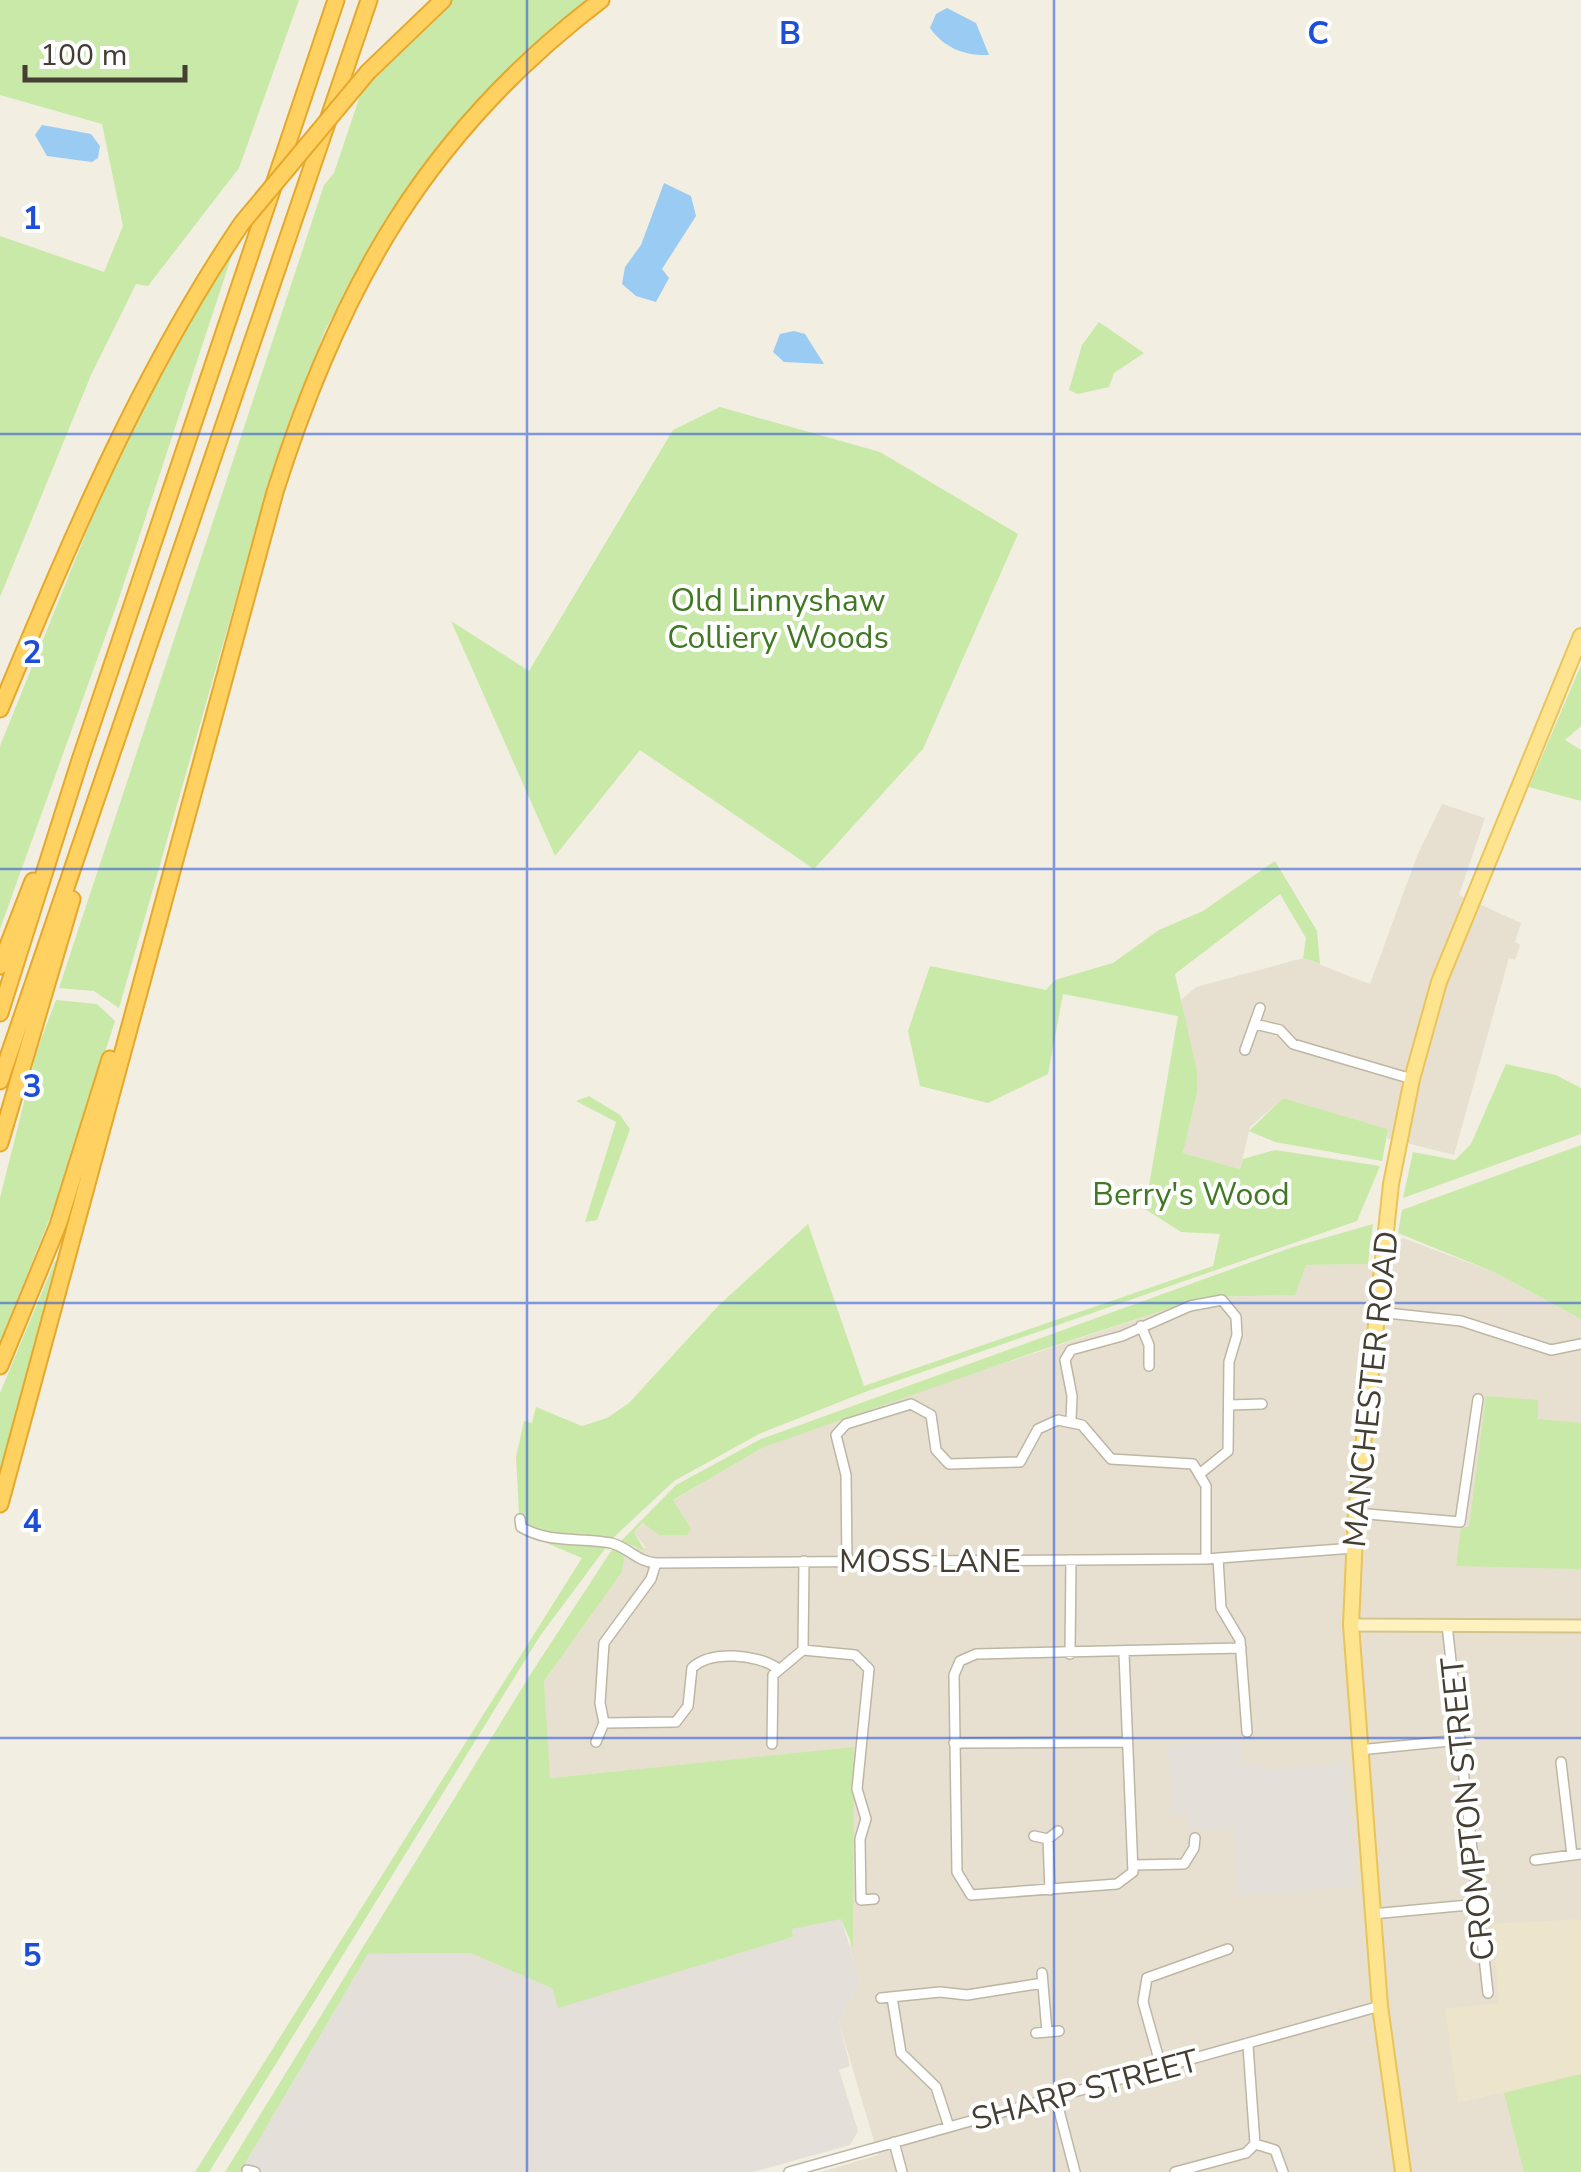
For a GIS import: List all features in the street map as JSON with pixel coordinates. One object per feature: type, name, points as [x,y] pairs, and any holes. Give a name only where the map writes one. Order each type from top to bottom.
[{"type":"highway","points":[[0,1013],[80,760],[336,0]]},
{"type":"highway","points":[[0,1082],[108,776],[369,0]]},
{"type":"highway","points":[[0,709],[124,422],[186,310],[242,223],[368,72],[442,0]]},
{"type":"highway","points":[[0,1504],[274,492],[308,388],[349,298],[407,201],[460,132],[537,52],[600,0]]},
{"type":"highway","points":[[0,966],[80,760]]},
{"type":"highway","points":[[0,1143],[108,776]]},
{"type":"highway","points":[[0,1366],[58,1226],[197,778]]},
{"type":"main road","name":"MANCHESTER ROAD","points":[[1403,2172],[1380,2006],[1351,1625],[1356,1512],[1391,1189],[1412,1078],[1455,938],[1581,636]]},
{"type":"street","points":[[1245,1050],[1260,1008]]},
{"type":"street","points":[[1255,1024],[1280,1030],[1293,1044],[1412,1078]]},
{"type":"street","points":[[1071,1420],[1067,1354],[1207,1301],[1229,1304],[1236,1316],[1237,1335],[1228,1362],[1228,1452],[1202,1472]]},
{"type":"street","points":[[1378,1312],[1461,1322],[1551,1350],[1581,1344]]},
{"type":"street","points":[[1141,1326],[1149,1345],[1149,1366]]},
{"type":"street","points":[[1356,1512],[1460,1522],[1478,1399]]},
{"type":"street","points":[[847,1561],[846,1475],[836,1439],[846,1424],[902,1404],[916,1404],[934,1420],[936,1450],[943,1461],[1012,1465],[1024,1456],[1038,1429],[1058,1420],[1071,1420],[1092,1434],[1103,1455],[1111,1460],[1184,1461],[1202,1472],[1206,1486],[1206,1559]]},
{"type":"street","points":[[1229,1405],[1262,1404]]},
{"type":"street","name":"MOSS LANE","points":[[520,1519],[522,1527],[534,1534],[613,1544],[640,1560],[656,1563],[1206,1559],[1354,1548]]},
{"type":"street","points":[[1218,1558],[1221,1608],[1238,1633],[1241,1648],[1238,1694],[1247,1732]]},
{"type":"street","points":[[1070,1654],[1072,1560]]},
{"type":"street","points":[[604,1723],[676,1722],[688,1706],[692,1668],[708,1658],[751,1658],[777,1668],[797,1659],[803,1650],[804,1562]]},
{"type":"street","points":[[596,1742],[604,1723],[600,1712],[604,1643],[650,1579],[656,1563]]},
{"type":"street","points":[[1351,1625],[1581,1626]]},
{"type":"street","name":"CROMPTON STREET","points":[[1447,1625],[1488,1994]]},
{"type":"street","points":[[1124,1654],[1135,1865],[1128,1878],[1117,1884],[970,1895],[957,1872],[954,1674],[960,1661],[976,1654],[1124,1654],[1241,1648]]},
{"type":"street","points":[[803,1650],[856,1655],[868,1669],[858,1789],[866,1819],[860,1839],[861,1900],[874,1899]]},
{"type":"street","points":[[772,1744],[772,1682],[777,1668]]},
{"type":"street","points":[[760,1732],[772,1732]]},
{"type":"street","points":[[1359,1750],[1460,1740]]},
{"type":"street","points":[[954,1743],[1128,1742]]},
{"type":"street","points":[[1535,1860],[1577,1855],[1561,1762]]},
{"type":"street","points":[[1034,1836],[1048,1839],[1058,1832]]},
{"type":"street","points":[[1135,1865],[1178,1866],[1188,1860],[1195,1838]]},
{"type":"street","points":[[1048,1839],[1050,1890]]},
{"type":"street","points":[[1188,1860],[1196,1870]]},
{"type":"street","points":[[1372,1914],[1480,1904]]},
{"type":"street","points":[[1147,1978],[1228,1949]]},
{"type":"street","points":[[1137,1968],[1147,1978]]},
{"type":"street","points":[[949,2127],[936,2086],[897,2046],[886,1998],[967,1995],[1042,1978],[1041,2032],[1059,2031]]},
{"type":"street","points":[[1147,1978],[1144,2002],[1162,2070]]},
{"type":"street","name":"SHARP STREET","points":[[789,2172],[1380,2006]]},
{"type":"street","points":[[1248,2046],[1255,2144]]},
{"type":"street","points":[[1056,2098],[1075,2172]]},
{"type":"street","points":[[894,2142],[902,2172]]},
{"type":"street","points":[[1177,2172],[1246,2152],[1255,2144]]},
{"type":"street","points":[[1255,2144],[1274,2150],[1283,2172]]},
{"type":"shaded area","points":[[1442,804],[1485,818],[1459,895],[1521,923],[1515,942],[1520,945],[1515,960],[1509,958],[1454,1155],[1387,1138],[1388,1129],[1283,1098],[1250,1127],[1240,1169],[1183,1153],[1197,1093],[1181,1000],[1196,987],[1303,958],[1370,984],[1417,856]]},
{"type":"shaded area","points":[[1403,1238],[1496,1273],[1581,1319],[1581,2172],[821,2172],[878,2155],[839,2022],[860,1981],[850,1947],[854,1748],[549,1778],[544,1681],[622,1572],[625,1555],[632,1548],[646,1548],[634,1532],[672,1501],[764,1447],[871,1407],[1205,1297],[1294,1295],[1306,1265],[1368,1264]]},
{"type":"shaded area","points":[[1240,1741],[1242,1764],[1262,1763],[1267,1770],[1338,1763],[1345,1756],[1356,1887],[1238,1895],[1233,1827],[1190,1830],[1187,1813],[1174,1814],[1167,1746]]},
{"type":"shaded area","points":[[841,1918],[860,1981],[839,2022],[850,2066],[839,2070],[858,2131],[850,2145],[753,2172],[240,2172],[368,1954],[470,1953],[553,1988],[558,2007],[793,1937],[791,1929]]},
{"type":"shaded area","points":[[1581,1919],[1581,2074],[1458,2103],[1445,2009],[1499,2003],[1492,1924]]},
{"type":"green space","points":[[0,0],[299,0],[239,168],[148,286],[136,284],[91,375],[0,597],[0,236],[104,272],[123,226],[102,124],[0,95]]},
{"type":"green space","points":[[449,0],[589,0],[509,68],[435,149],[381,229],[324,332],[259,518],[119,1008],[94,991],[59,988],[324,185],[334,173],[362,90]]},
{"type":"green space","points":[[234,249],[117,604],[0,929],[0,746],[118,454],[195,305]]},
{"type":"green space","points":[[1099,322],[1144,353],[1114,373],[1109,387],[1078,394],[1069,390],[1082,345]]},
{"type":"green space","name":"Old Linnyshaw Colliery Woods","points":[[720,407],[880,452],[1018,534],[923,749],[814,869],[640,750],[555,856],[451,621],[529,671],[673,430]]},
{"type":"green space","points":[[1581,665],[1581,726],[1565,740],[1581,750],[1581,801],[1529,787]]},
{"type":"green space","name":"Berry's Wood","points":[[1275,861],[1317,931],[1320,964],[1303,958],[1306,938],[1280,894],[1175,974],[1197,1071],[1197,1093],[1183,1153],[1240,1169],[1243,1159],[1275,1150],[1380,1166],[1357,1221],[865,1392],[759,1434],[674,1481],[613,1538],[540,1636],[209,2172],[195,2172],[582,1558],[520,1532],[516,1457],[524,1421],[532,1423],[536,1407],[582,1426],[607,1418],[629,1403],[719,1305],[808,1224],[864,1386],[1213,1266],[1220,1234],[1181,1232],[1145,1209],[1178,1016],[1063,994],[1048,1074],[988,1103],[920,1086],[908,1031],[930,966],[1046,990],[1055,980],[1113,963],[1159,930],[1203,911]]},
{"type":"green space","points":[[56,1000],[97,1004],[115,1021],[61,1190],[0,1342],[0,1198],[37,1050]]},
{"type":"green space","points":[[1506,1064],[1556,1075],[1581,1088],[1581,1134],[1403,1198],[1413,1152],[1455,1160],[1471,1144]]},
{"type":"green space","points":[[589,1096],[620,1115],[630,1129],[597,1220],[585,1222],[616,1122],[576,1101]]},
{"type":"green space","points":[[1283,1098],[1388,1129],[1382,1161],[1275,1142],[1249,1131]]},
{"type":"green space","points":[[1581,1145],[1581,1319],[1496,1273],[1398,1233],[1402,1210]]},
{"type":"green space","points":[[1373,1224],[1368,1264],[1306,1265],[1295,1295],[1205,1297],[764,1447],[673,1500],[691,1529],[687,1535],[659,1535],[643,1523],[634,1532],[645,1551],[621,1541],[676,1485],[761,1439],[1293,1247]]},
{"type":"green space","points":[[58,1261],[0,1480],[0,1393]]},
{"type":"green space","points":[[1486,1396],[1538,1400],[1538,1419],[1581,1423],[1581,1569],[1456,1566],[1461,1527],[1469,1527]]},
{"type":"green space","points":[[613,1548],[625,1555],[622,1572],[544,1681],[550,1778],[854,1747],[853,1947],[841,1919],[792,1929],[793,1937],[558,2008],[552,1988],[470,1953],[368,1954],[240,2172],[225,2172],[530,1675]]},
{"type":"green space","points":[[1581,2074],[1581,2172],[1524,2172],[1504,2093]]},
{"type":"water","points":[[947,8],[976,23],[989,55],[956,49],[936,35],[930,28],[936,14]]},
{"type":"water","points":[[42,125],[91,134],[100,146],[98,158],[92,162],[47,156],[35,135]]},
{"type":"water","points":[[664,183],[691,196],[696,216],[662,269],[669,278],[656,302],[636,296],[622,284],[625,267],[641,245]]},
{"type":"water","points":[[780,334],[805,334],[824,364],[784,362],[773,352]]}]
